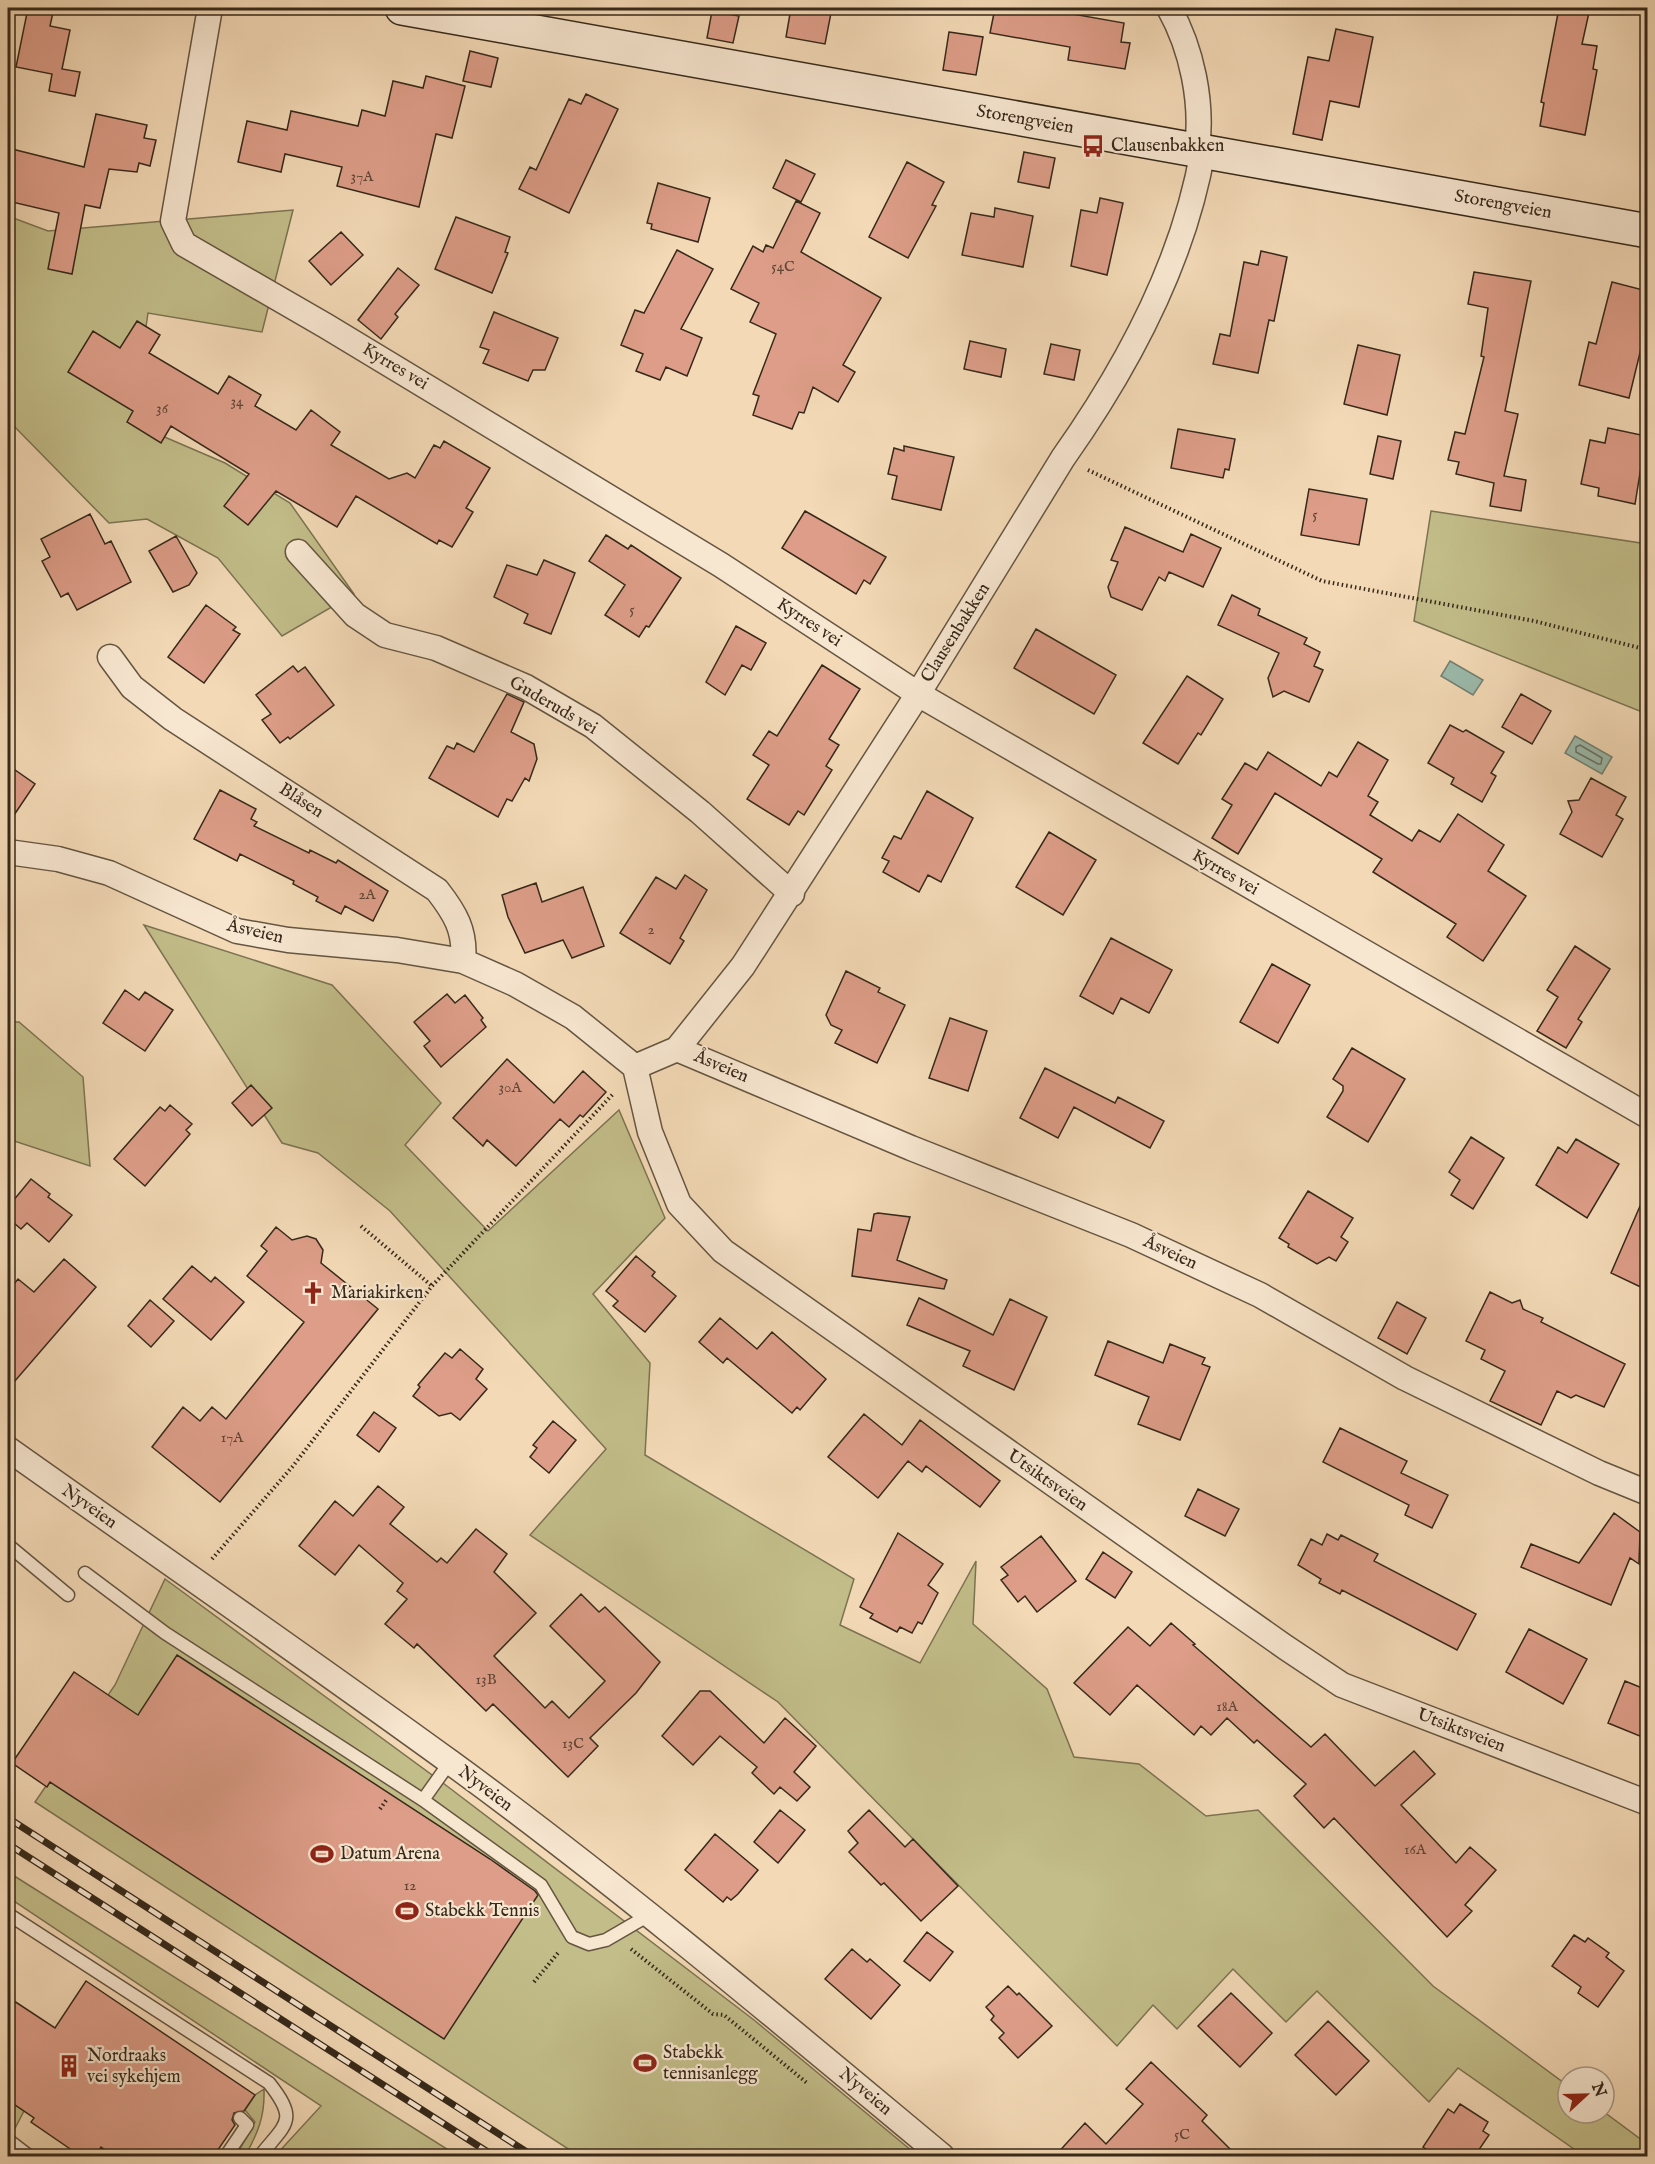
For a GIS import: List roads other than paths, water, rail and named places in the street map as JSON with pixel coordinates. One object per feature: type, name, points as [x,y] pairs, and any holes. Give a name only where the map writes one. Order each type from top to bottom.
[{"type":"main road","name":"Storengveien","points":[[402,8],[853,87],[1019,120],[1200,149],[1647,231]]},
{"type":"street","name":"Kyrres vei","points":[[210,8],[173,221],[184,244],[355,343],[721,565],[918,694],[1647,1116]]},
{"type":"street","name":"Clausenbakken","points":[[636,1067],[677,1048],[743,966],[792,894],[1138,340],[1163,283],[1188,211],[1200,149],[1200,127],[1193,73],[1179,26],[1169,8]]},
{"type":"street","name":"Guderuds vei","points":[[298,552],[355,615],[385,635],[436,648],[526,687],[593,726],[700,812],[792,894]]},
{"type":"street","name":"Blåsen","points":[[110,657],[132,687],[173,718],[437,890],[457,915],[465,943],[463,961]]},
{"type":"street","name":"Åsveien","points":[[8,852],[58,859],[109,873],[237,932],[288,940],[398,950],[463,961],[515,984],[573,1017],[636,1067]]},
{"type":"street","name":"Åsveien","points":[[677,1048],[911,1148],[1131,1235],[1260,1295],[1405,1378],[1599,1473],[1647,1493]]},
{"type":"street","name":"Utsiktsveien","points":[[636,1067],[650,1132],[679,1203],[723,1251],[1342,1685],[1647,1803]]},
{"type":"street","name":"Nyveien","points":[[8,1449],[450,1762],[649,1915],[942,2157]]},
{"type":"lane","points":[[8,1545],[68,1595]]},
{"type":"lane","points":[[85,1573],[165,1634],[423,1800],[541,1885],[572,1937],[589,1944],[606,1941],[649,1915]]},
{"type":"lane","points":[[423,1800],[450,1762]]},
{"type":"lane","points":[[8,1914],[269,2083],[284,2101],[289,2113],[286,2123],[260,2157]]},
{"type":"lane","points":[[226,2157],[247,2125],[240,2118]]},
{"type":"lane","points":[[8,2140],[30,2157]]},
{"type":"water","points":[[1450,661],[1483,680],[1473,695],[1441,676]]},
{"type":"water","points":[[1575,736],[1612,757],[1602,774],[1565,753]]},
{"type":"railway","points":[[8,1818],[533,2156]]},
{"type":"railway","points":[[8,1844],[494,2156]]},
{"type":"place","name":"Clausenbakken","points":[[1093,146]]},
{"type":"place","name":"Mariakirken","points":[[313,1293]]},
{"type":"place","name":"Datum Arena","points":[[322,1854]]},
{"type":"place","name":"Stabekk Tennis","points":[[407,1911]]},
{"type":"place","name":"Stabekk tennisanlegg","points":[[645,2063]]},
{"type":"place","name":"Nordraaks vei sykehjem","points":[[69,2066]]}]
